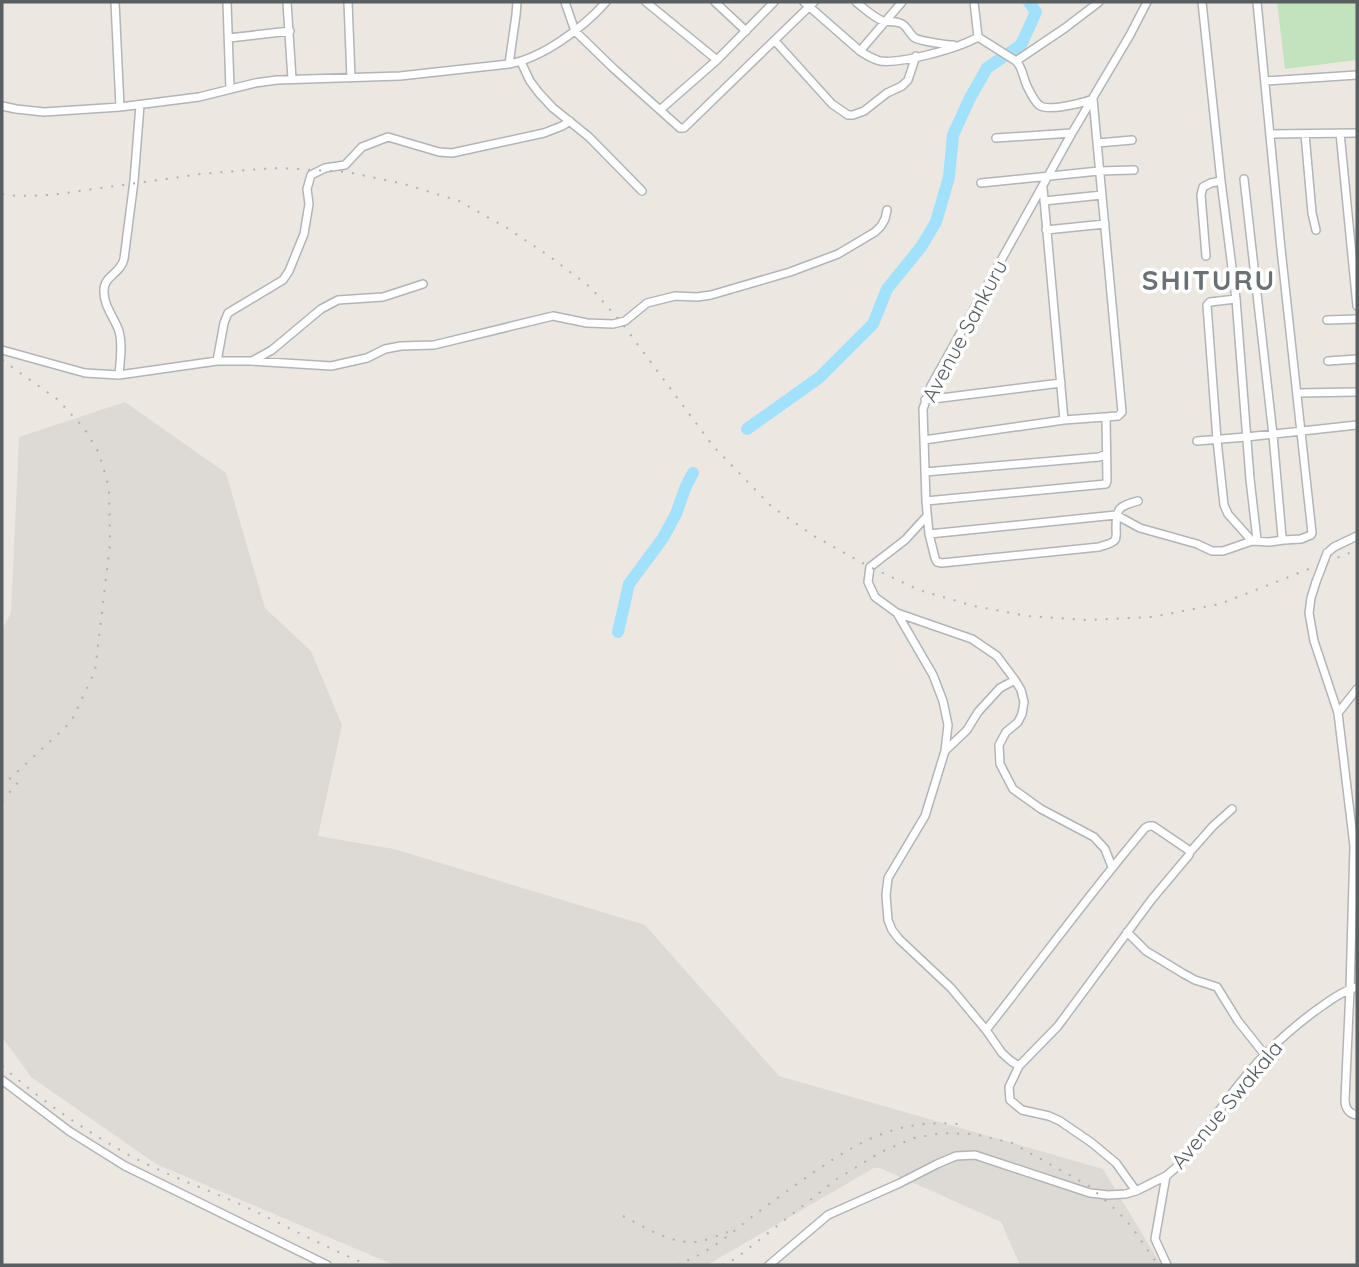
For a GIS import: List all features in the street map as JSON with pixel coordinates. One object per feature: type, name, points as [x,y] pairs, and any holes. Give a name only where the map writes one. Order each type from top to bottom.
[{"type":"street","points":[[115,2],[120,107]]},
{"type":"street","points":[[227,2],[230,89]]},
{"type":"street","points":[[287,2],[292,79]]},
{"type":"street","points":[[348,2],[351,78]]},
{"type":"street","points":[[509,64],[517,2]]},
{"type":"street","points":[[565,2],[575,31],[680,128],[684,128],[775,41],[809,4],[860,51],[880,61],[893,61],[948,49],[978,37]]},
{"type":"street","points":[[2,106],[44,112],[120,107],[199,97],[255,83],[292,79],[400,76],[521,62],[575,31],[606,2]]},
{"type":"street","points":[[646,2],[717,60]]},
{"type":"street","points":[[715,2],[746,31]]},
{"type":"street","points":[[856,2],[872,16],[885,22],[903,24],[918,39],[944,45],[968,43]]},
{"type":"street","points":[[860,51],[902,2]]},
{"type":"street","points":[[974,2],[978,37]]},
{"type":"street","points":[[1016,61],[1099,2]]},
{"type":"street","name":"Avenue Sankuru","points":[[1116,515],[1115,540],[1099,547],[937,562],[927,516],[923,409],[931,386],[1147,2]]},
{"type":"street","points":[[1202,2],[1236,299],[1255,540]]},
{"type":"street","points":[[929,534],[1116,515],[1140,528],[1197,544],[1212,551],[1223,551],[1255,540],[1269,542],[1311,536],[1257,2]]},
{"type":"street","points":[[661,110],[717,60],[771,3]]},
{"type":"street","points":[[229,38],[290,31]]},
{"type":"street","points":[[924,440],[1118,416],[1122,412],[1093,99],[1083,103],[1042,107],[1026,84],[1020,65],[978,37]]},
{"type":"street","points":[[775,41],[832,104],[848,115],[864,111],[887,93],[902,86],[908,80],[916,56]]},
{"type":"street","points":[[521,62],[539,93],[589,137],[642,191]]},
{"type":"street","points":[[1265,82],[1357,75]]},
{"type":"street","points":[[119,376],[119,331],[103,289],[106,281],[122,267],[124,259],[140,105]]},
{"type":"street","points":[[218,361],[228,313],[283,280],[289,271],[304,234],[309,204],[307,189],[311,175],[315,172],[345,165],[362,147],[388,138],[452,153],[544,133],[570,121]]},
{"type":"street","points":[[1270,134],[1357,132]]},
{"type":"street","points":[[996,138],[1072,133]]},
{"type":"street","points":[[1340,133],[1357,306]]},
{"type":"street","points":[[1305,134],[1316,230]]},
{"type":"street","points":[[1098,143],[1132,140]]},
{"type":"street","points":[[981,183],[1134,170]]},
{"type":"street","points":[[1244,179],[1284,540]]},
{"type":"street","points":[[1206,256],[1201,195],[1203,187],[1221,181]]},
{"type":"street","points":[[1043,186],[1064,421]]},
{"type":"street","points":[[1044,201],[1102,195]]},
{"type":"street","points":[[2,350],[85,373],[119,376],[218,361],[331,366],[367,358],[385,349],[433,345],[553,316],[587,323],[621,322],[647,303],[675,296],[711,295],[790,272],[838,254],[875,232],[881,226],[887,209]]},
{"type":"street","points":[[1046,230],[1105,225]]},
{"type":"street","points":[[252,361],[272,351],[321,309],[338,300],[383,297],[424,284]]},
{"type":"street","points":[[1236,299],[1210,302],[1207,305],[1217,440],[1224,505],[1228,514],[1255,540]]},
{"type":"street","points":[[1327,320],[1357,319]]},
{"type":"street","points":[[1328,360],[1357,359]]},
{"type":"street","points":[[925,400],[1062,383]]},
{"type":"street","points":[[1298,393],[1357,392]]},
{"type":"street","points":[[926,501],[1106,484],[1106,417]]},
{"type":"street","points":[[1197,441],[1357,425]]},
{"type":"street","points":[[925,472],[1099,457],[1107,454]]},
{"type":"street","points":[[1116,515],[1121,507],[1138,501]]},
{"type":"street","points":[[927,516],[905,540],[870,567],[868,582],[875,597],[897,613],[972,639],[997,656],[1021,690],[1024,702],[1018,722],[1006,732],[999,745],[1000,764],[1013,789],[1073,828],[1094,837],[1105,849],[1112,867]]},
{"type":"street","points":[[1357,536],[1334,547],[1327,554],[1311,598],[1309,613],[1314,641],[1338,713],[1356,846],[1354,988],[1345,1100],[1347,1109],[1357,1115]]},
{"type":"street","points":[[897,613],[933,675],[948,724],[946,751],[925,816],[888,878],[888,920],[899,939],[951,988],[1002,1053],[1019,1066]]},
{"type":"street","points":[[946,751],[967,730],[978,712],[1000,688],[1015,680]]},
{"type":"street","points":[[1338,713],[1357,689]]},
{"type":"street","points":[[1136,1191],[1116,1163],[1092,1143],[1060,1121],[1022,1110],[1010,1100],[1009,1087],[1019,1066],[1058,1026],[1189,852],[1232,809]]},
{"type":"street","points":[[986,1030],[1112,867],[1149,825],[1189,852]]},
{"type":"street","points":[[1127,932],[1146,951],[1195,980],[1217,987],[1238,1021],[1265,1055]]},
{"type":"street","name":"Avenue Swakala","points":[[1166,1176],[1179,1165],[1241,1082],[1265,1055],[1296,1025],[1354,988]]},
{"type":"street","points":[[2,1080],[69,1130],[125,1166],[327,1265]]},
{"type":"street","points":[[769,1265],[828,1215],[956,1156],[975,1155],[1090,1194],[1125,1194],[1166,1176]]},
{"type":"street","points":[[1166,1176],[1155,1239],[1167,1265]]},
{"type":"shaded area","points":[[125,402],[226,473],[265,608],[311,651],[342,725],[318,836],[394,849],[645,925],[779,1076],[1103,1169],[1161,1265],[1020,1265],[1001,1222],[880,1168],[874,1168],[707,1265],[394,1265],[156,1164],[31,1077],[2,1037],[2,629],[11,613],[19,437]]},
{"type":"green space","points":[[1277,2],[1357,2],[1357,60],[1285,69]]},
{"type":"waterway","points":[[747,429],[820,377],[873,324],[887,289],[921,247],[936,222],[949,177],[953,135],[987,68],[1021,45],[1036,12],[1029,2]]},
{"type":"waterway","points":[[618,632],[629,584],[663,538],[693,473]]},
{"type":"railway","points":[[2,194],[51,195],[201,174],[281,168],[347,172],[404,184],[459,201],[507,228],[590,287],[621,322],[713,446],[772,507],[814,536],[870,567],[919,590],[974,606],[1027,616],[1087,620],[1152,617],[1220,604],[1357,550]]},
{"type":"railway","points":[[2,360],[57,399],[84,428],[99,453],[109,488],[110,544],[95,671],[71,722],[2,786]]},
{"type":"railway","points":[[2,801],[20,780]]},
{"type":"railway","points":[[2,1066],[59,1111],[134,1158],[242,1205],[368,1265]]},
{"type":"railway","points":[[677,1265],[708,1250],[814,1172],[865,1141],[917,1125],[958,1124]]},
{"type":"railway","points":[[722,1265],[735,1259],[837,1179],[881,1152],[914,1138],[942,1133],[973,1134],[1012,1143],[1089,1186],[1131,1226],[1158,1265]]},
{"type":"railway","points":[[623,1216],[658,1234],[686,1242],[700,1241],[728,1232]]},
{"type":"district","name":"SHITURU","points":[[1209,280]]}]
